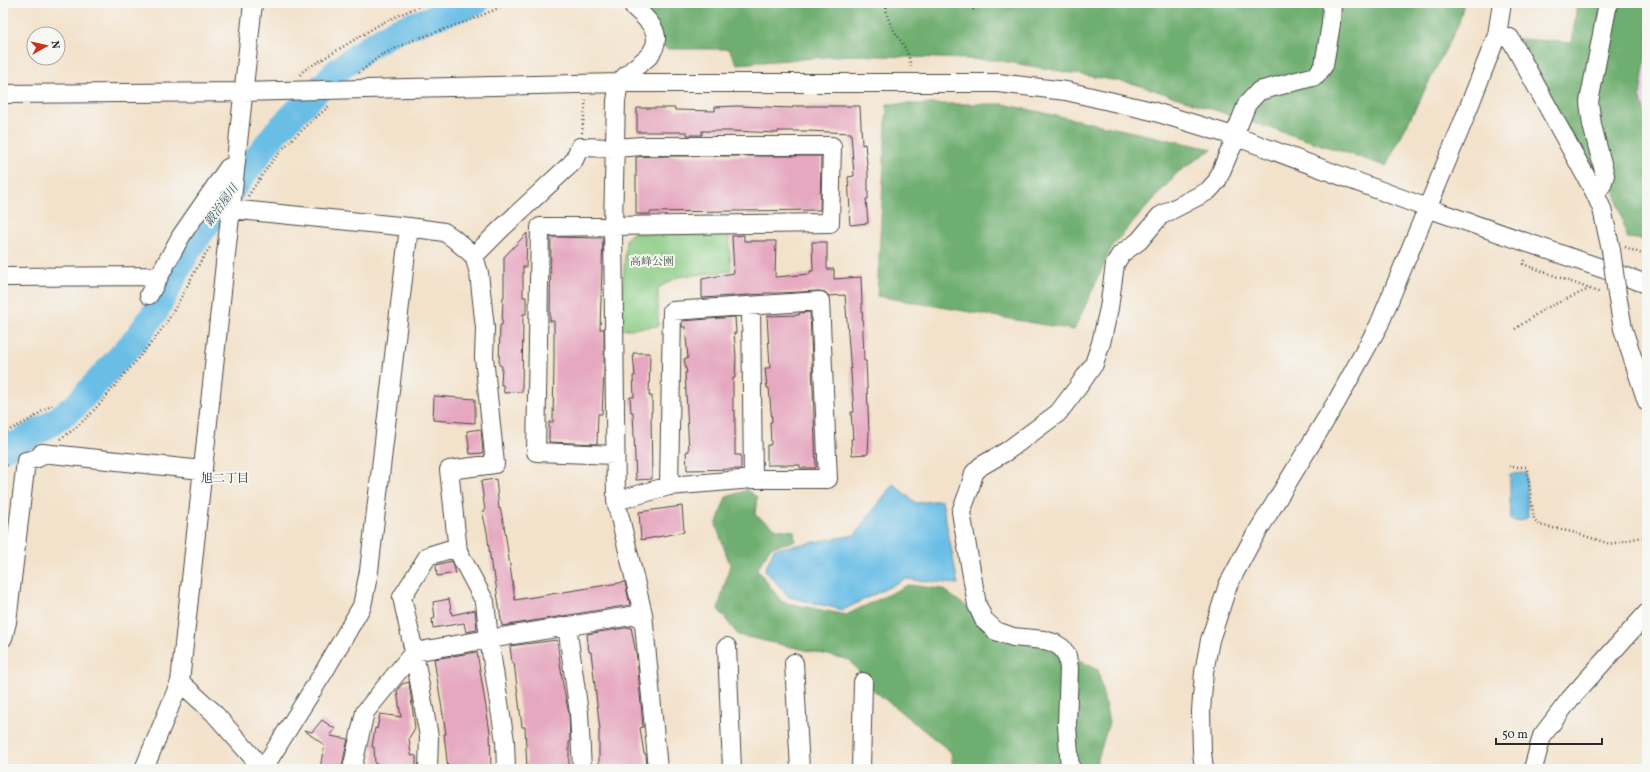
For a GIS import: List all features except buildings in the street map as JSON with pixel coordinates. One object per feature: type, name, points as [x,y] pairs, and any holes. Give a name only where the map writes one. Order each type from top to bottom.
[{"type":"street","points":[[144,769],[180,682],[253,3]]},
{"type":"street","points":[[634,3],[634,7],[649,21],[655,31],[656,42],[651,55],[628,72],[619,82],[616,101],[613,226],[614,454],[616,501],[643,614],[658,769]]},
{"type":"street","points":[[1070,769],[1067,725],[1070,668],[1067,656],[1062,648],[1054,643],[1044,640],[1013,637],[996,631],[984,620],[977,605],[961,512],[974,473],[981,466],[1007,451],[1058,413],[1078,387],[1094,364],[1101,343],[1109,308],[1115,264],[1121,254],[1139,241],[1160,216],[1208,191],[1217,181],[1237,137],[1237,129],[1247,104],[1259,91],[1316,76],[1324,65],[1331,24],[1332,3]]},
{"type":"street","points":[[1204,769],[1201,711],[1204,672],[1210,640],[1228,585],[1250,544],[1337,401],[1378,325],[1461,128],[1497,35],[1502,3]]},
{"type":"street","points":[[1595,193],[1602,185],[1605,175],[1592,125],[1589,102],[1608,3]]},
{"type":"street","points":[[1497,35],[1510,38],[1602,208],[1611,250],[1623,329],[1647,402]]},
{"type":"street","points":[[3,94],[297,91],[619,82],[998,83],[1066,91],[1152,111],[1237,137],[1427,208],[1647,284]]},
{"type":"street","points":[[474,256],[501,228],[573,162],[580,147],[832,146],[830,223],[540,227],[536,452],[614,454]]},
{"type":"street","points":[[149,294],[181,236],[202,204],[228,168],[234,169]]},
{"type":"street","points":[[230,208],[444,232],[474,256],[479,273],[485,328],[484,357],[495,464],[449,470],[458,551],[485,602],[489,639],[505,741],[506,769]]},
{"type":"street","points":[[180,682],[213,712],[263,769],[329,664],[362,606],[369,571],[409,227]]},
{"type":"street","points":[[3,277],[159,276]]},
{"type":"street","points":[[616,501],[668,486],[753,479],[828,479],[820,301],[672,311],[668,486]]},
{"type":"street","points":[[751,306],[753,479]]},
{"type":"street","points":[[3,638],[7,622],[26,461],[38,458],[42,453],[202,470]]},
{"type":"street","points":[[428,769],[429,737],[414,652],[402,596],[428,556],[457,546]]},
{"type":"street","points":[[1533,769],[1542,736],[1570,699],[1647,613]]},
{"type":"street","points":[[352,769],[365,712],[414,652],[643,614]]},
{"type":"street","points":[[567,626],[579,713],[582,769]]},
{"type":"street","points":[[727,647],[732,769]]},
{"type":"street","points":[[794,663],[800,769]]},
{"type":"street","points":[[861,769],[863,682]]},
{"type":"path","points":[[297,91],[303,71],[382,22],[426,3]]},
{"type":"path","points":[[887,3],[886,9],[889,20],[907,51],[911,68],[912,83]]},
{"type":"path","points":[[973,10],[977,3]]},
{"type":"path","points":[[580,147],[587,83]]},
{"type":"path","points":[[42,453],[55,442],[73,431],[89,417],[156,337],[171,315],[191,276],[222,231],[228,228]]},
{"type":"path","points":[[1525,260],[1523,264],[1589,289],[1618,297]]},
{"type":"path","points":[[1515,329],[1544,309],[1589,289]]},
{"type":"path","points":[[3,433],[26,422],[52,405]]},
{"type":"path","points":[[1509,467],[1526,467],[1534,519],[1539,525],[1572,532],[1610,544],[1647,536]]},
{"type":"shaded area","points":[[1647,44],[1647,121],[1640,96]]},
{"type":"green space","points":[[640,3],[1464,3],[1459,23],[1386,166],[1135,84],[996,60],[851,55],[737,64],[729,49],[666,49],[662,45]]},
{"type":"green space","points":[[1577,3],[1647,3],[1647,44],[1640,96],[1647,121],[1647,240],[1627,238],[1614,188],[1586,177],[1510,38],[1572,43]]},
{"type":"green space","points":[[887,104],[1003,104],[1212,149],[1178,172],[1113,245],[1074,330],[877,296]]},
{"type":"green space","name":"高峰公園","points":[[632,233],[729,236],[731,271],[678,277],[658,288],[658,326],[620,330],[626,239]]},
{"type":"green space","points":[[747,490],[757,497],[755,515],[777,529],[794,531],[795,541],[771,547],[757,569],[782,602],[846,615],[908,585],[942,589],[974,612],[1053,646],[1098,670],[1109,722],[1095,769],[953,769],[951,752],[871,688],[850,660],[738,635],[718,609],[730,565],[716,525],[726,497]]},
{"type":"water","points":[[1526,473],[1528,517],[1520,521],[1511,520],[1510,474]]},
{"type":"water","points":[[893,484],[916,503],[942,500],[958,584],[905,579],[843,610],[789,597],[765,570],[774,549],[855,535]]},
{"type":"waterway","name":"鍛治屋川","points":[[3,449],[20,442],[52,423],[75,406],[136,339],[156,311],[188,251],[219,207],[276,132],[338,70],[367,48],[395,31],[476,3]]},
{"type":"district","name":"旭二丁目","points":[[225,478]]}]
